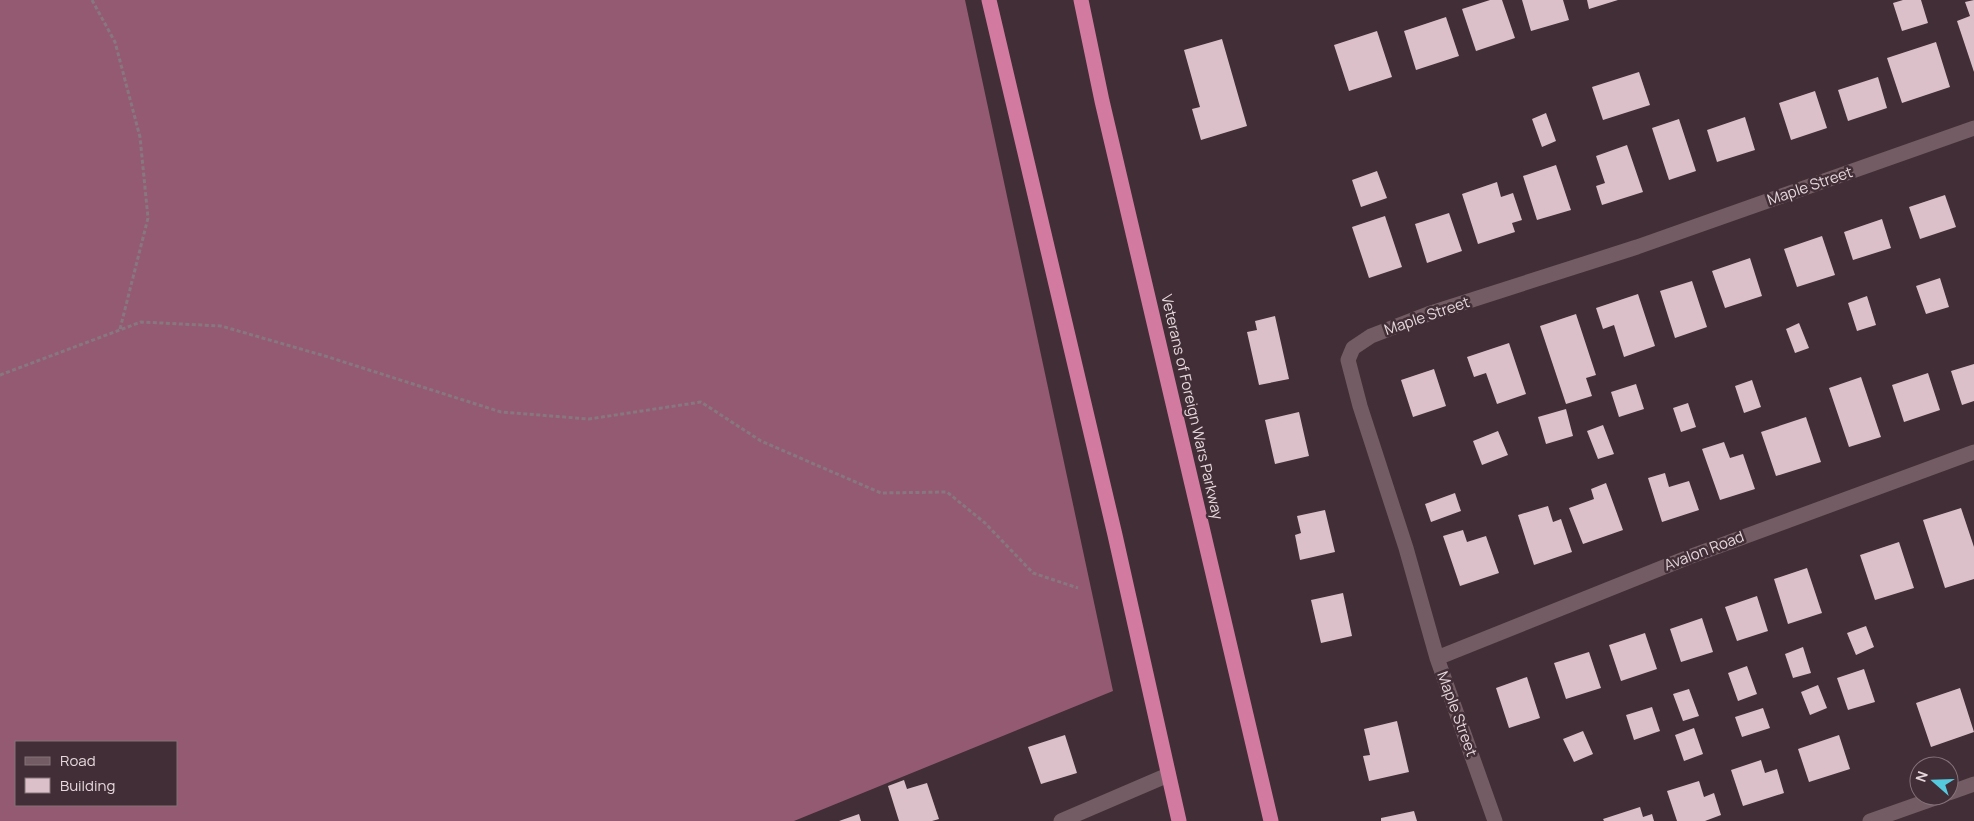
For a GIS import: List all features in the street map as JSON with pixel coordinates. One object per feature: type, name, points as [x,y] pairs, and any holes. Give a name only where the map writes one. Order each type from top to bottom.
[{"type":"highway","points":[[989,0],[1113,527],[1179,821]]},
{"type":"highway","name":"Veterans of Foreign Wars Parkway","points":[[1081,0],[1102,101],[1271,821]]},
{"type":"street","name":"Maple Street","points":[[1495,821],[1437,658],[1406,548],[1358,397],[1348,360],[1352,348],[1371,336],[1428,314],[1637,247],[1974,128]]},
{"type":"street","name":"Avalon Road","points":[[1437,658],[1689,557],[1974,452]]},
{"type":"street","points":[[1061,821],[1168,775]]},
{"type":"street","points":[[1959,789],[1974,784]]},
{"type":"street","points":[[1870,821],[1913,806]]},
{"type":"path","points":[[92,0],[115,42],[140,137],[148,218],[120,330]]},
{"type":"path","points":[[0,375],[141,322],[221,326],[325,356],[501,412],[589,419],[701,402],[761,441],[881,493],[947,492],[985,523],[1033,573],[1078,588]]},
{"type":"shaded area","points":[[0,0],[965,0],[1113,691],[794,821],[0,821]]},
{"type":"building","points":[[1490,0],[1502,0],[1515,38],[1476,51],[1462,9]]},
{"type":"building","points":[[1522,0],[1563,0],[1569,20],[1531,31]]},
{"type":"building","points":[[1587,0],[1618,0],[1589,9]]},
{"type":"building","points":[[1903,0],[1921,0],[1928,23],[1902,31],[1893,3]]},
{"type":"building","points":[[1974,0],[1974,72],[1957,21],[1970,16],[1965,2]]},
{"type":"building","points":[[1446,17],[1459,56],[1416,70],[1404,31]]},
{"type":"building","points":[[1377,31],[1392,77],[1349,91],[1334,45]]},
{"type":"building","points":[[1222,39],[1247,126],[1201,140],[1192,109],[1200,107],[1184,50]]},
{"type":"building","points":[[1936,42],[1950,87],[1902,103],[1887,58]]},
{"type":"building","points":[[1639,72],[1650,105],[1603,120],[1592,87]]},
{"type":"building","points":[[1878,77],[1887,108],[1848,121],[1838,90]]},
{"type":"building","points":[[1815,91],[1827,128],[1791,140],[1779,103]]},
{"type":"building","points":[[1546,113],[1556,141],[1542,147],[1532,119]]},
{"type":"building","points":[[1745,117],[1755,150],[1717,162],[1707,130]]},
{"type":"building","points":[[1679,119],[1696,171],[1669,180],[1652,128]]},
{"type":"building","points":[[1627,145],[1643,192],[1602,205],[1596,186],[1605,183],[1596,156]]},
{"type":"building","points":[[1556,165],[1571,210],[1537,220],[1523,176]]},
{"type":"building","points":[[1377,171],[1387,198],[1361,207],[1352,180]]},
{"type":"building","points":[[1497,182],[1501,197],[1513,193],[1522,220],[1512,223],[1515,232],[1478,244],[1462,194]]},
{"type":"building","points":[[1945,195],[1956,227],[1920,239],[1909,207]]},
{"type":"building","points":[[1449,213],[1462,251],[1427,263],[1415,224]]},
{"type":"building","points":[[1385,216],[1402,267],[1369,278],[1352,227]]},
{"type":"building","points":[[1882,219],[1891,248],[1853,260],[1844,232]]},
{"type":"building","points":[[1822,236],[1835,275],[1797,287],[1784,249]]},
{"type":"building","points":[[1750,258],[1762,296],[1725,308],[1712,271]]},
{"type":"building","points":[[1940,278],[1949,307],[1926,314],[1916,286]]},
{"type":"building","points":[[1692,281],[1707,327],[1675,338],[1660,291]]},
{"type":"building","points":[[1638,294],[1655,346],[1624,357],[1614,325],[1603,329],[1596,308]]},
{"type":"building","points":[[1867,296],[1876,325],[1857,331],[1848,303]]},
{"type":"building","points":[[1576,314],[1596,375],[1586,378],[1592,396],[1566,404],[1540,326]]},
{"type":"building","points":[[1275,316],[1289,379],[1259,385],[1247,332],[1257,330],[1255,321]]},
{"type":"building","points":[[1799,323],[1809,348],[1795,353],[1786,329]]},
{"type":"building","points":[[1509,343],[1526,394],[1497,404],[1486,373],[1474,377],[1467,357]]},
{"type":"building","points":[[1974,364],[1974,401],[1962,405],[1951,371]]},
{"type":"building","points":[[1434,369],[1446,406],[1413,417],[1401,380]]},
{"type":"building","points":[[1928,373],[1940,410],[1904,422],[1892,385]]},
{"type":"building","points":[[1861,377],[1881,437],[1849,447],[1829,388]]},
{"type":"building","points":[[1752,380],[1761,407],[1744,413],[1735,386]]},
{"type":"building","points":[[1636,384],[1644,409],[1619,417],[1611,392]]},
{"type":"building","points":[[1688,403],[1696,427],[1681,432],[1673,408]]},
{"type":"building","points":[[1566,409],[1573,436],[1546,444],[1538,417]]},
{"type":"building","points":[[1299,412],[1309,456],[1275,464],[1265,420]]},
{"type":"building","points":[[1806,417],[1821,462],[1776,476],[1761,432]]},
{"type":"building","points":[[1603,425],[1614,454],[1598,459],[1587,431]]},
{"type":"building","points":[[1498,431],[1508,455],[1482,465],[1473,441]]},
{"type":"building","points":[[1724,442],[1730,458],[1743,454],[1755,489],[1720,500],[1702,449]]},
{"type":"building","points":[[1665,473],[1669,487],[1689,481],[1699,510],[1662,522],[1648,478]]},
{"type":"building","points":[[1606,483],[1623,530],[1583,544],[1569,508],[1594,499],[1591,489]]},
{"type":"building","points":[[1455,493],[1461,511],[1431,522],[1425,504]]},
{"type":"building","points":[[1548,506],[1553,522],[1561,519],[1572,552],[1534,565],[1518,515]]},
{"type":"building","points":[[1961,508],[1974,547],[1974,579],[1945,588],[1923,520]]},
{"type":"building","points":[[1325,510],[1335,552],[1300,560],[1295,535],[1301,533],[1297,516]]},
{"type":"building","points":[[1463,530],[1467,542],[1486,536],[1499,573],[1460,586],[1443,536]]},
{"type":"building","points":[[1899,542],[1914,588],[1875,600],[1860,555]]},
{"type":"building","points":[[1807,568],[1822,613],[1788,624],[1774,579]]},
{"type":"building","points":[[1343,593],[1352,636],[1321,643],[1311,600]]},
{"type":"building","points":[[1757,596],[1768,631],[1737,641],[1725,607]]},
{"type":"building","points":[[1702,618],[1713,652],[1681,662],[1670,629]]},
{"type":"building","points":[[1866,626],[1874,647],[1856,655],[1847,633]]},
{"type":"building","points":[[1645,633],[1657,669],[1621,681],[1609,645]]},
{"type":"building","points":[[1803,647],[1811,673],[1793,678],[1785,654]]},
{"type":"building","points":[[1589,652],[1601,688],[1566,699],[1554,663]]},
{"type":"building","points":[[1747,666],[1757,694],[1738,701],[1728,673]]},
{"type":"building","points":[[1864,669],[1875,702],[1848,710],[1837,678]]},
{"type":"building","points":[[1527,677],[1540,718],[1509,728],[1496,688]]},
{"type":"building","points":[[1818,685],[1827,708],[1810,715],[1801,692]]},
{"type":"building","points":[[1960,688],[1974,732],[1931,747],[1916,703]]},
{"type":"building","points":[[1689,689],[1699,716],[1683,721],[1673,694]]},
{"type":"building","points":[[1652,707],[1660,731],[1634,740],[1626,715]]},
{"type":"building","points":[[1763,708],[1770,728],[1742,737],[1735,717]]},
{"type":"building","points":[[1397,721],[1409,772],[1369,781],[1363,756],[1370,755],[1364,729]]},
{"type":"building","points":[[1694,728],[1703,754],[1684,761],[1675,735]]},
{"type":"building","points":[[1583,731],[1593,754],[1574,762],[1563,739]]},
{"type":"building","points":[[1065,735],[1077,773],[1041,784],[1028,747]]},
{"type":"building","points":[[1839,735],[1850,769],[1809,782],[1798,749]]},
{"type":"building","points":[[1761,760],[1765,773],[1777,769],[1784,793],[1743,806],[1731,770]]},
{"type":"building","points":[[904,780],[907,789],[927,783],[939,819],[932,821],[899,821],[888,786]]},
{"type":"building","points":[[1699,781],[1704,797],[1714,793],[1721,815],[1705,821],[1677,821],[1667,791]]},
{"type":"building","points":[[1640,807],[1643,817],[1652,814],[1654,821],[1604,821],[1603,819]]},
{"type":"building","points":[[1414,811],[1417,821],[1381,821],[1381,818]]},
{"type":"building","points":[[859,814],[861,821],[839,821]]}]
